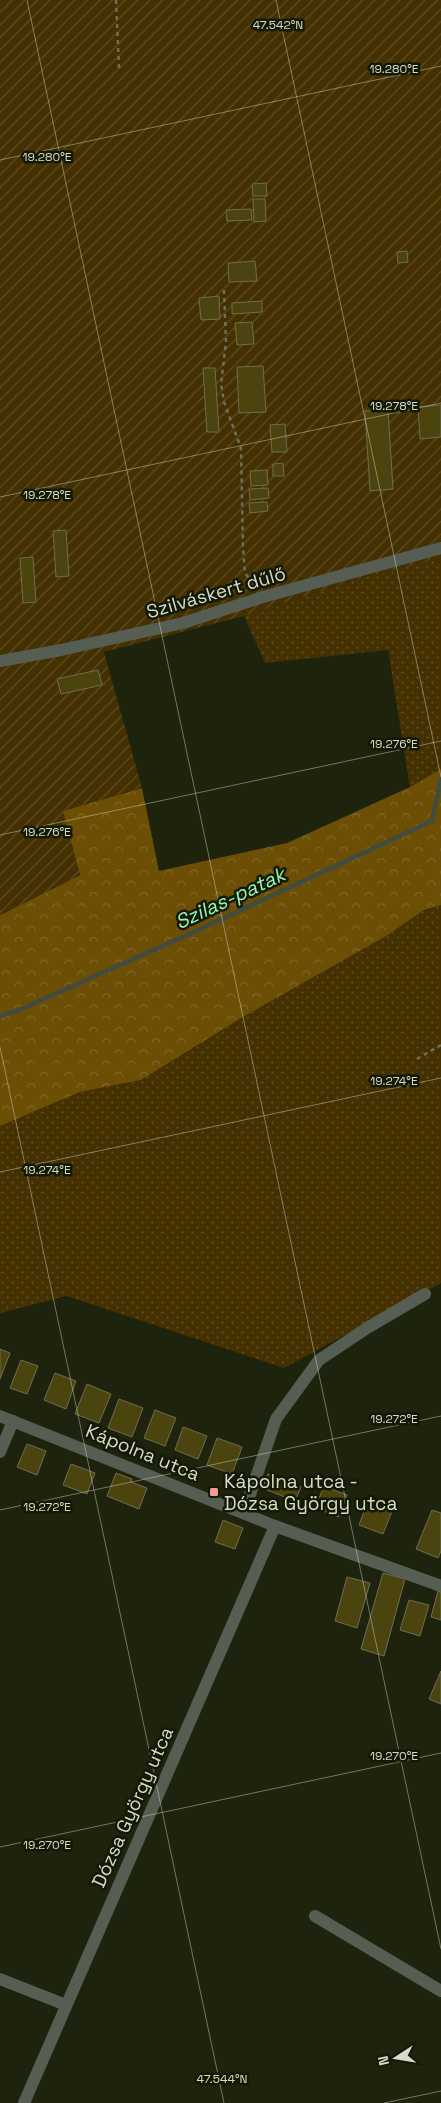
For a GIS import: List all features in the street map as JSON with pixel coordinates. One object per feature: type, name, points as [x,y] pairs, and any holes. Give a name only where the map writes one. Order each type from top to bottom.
[{"type":"street","name":"Szilváskert dűlő","points":[[0,661],[183,624],[263,597],[441,548]]},
{"type":"street","points":[[244,1512],[276,1419],[319,1360],[367,1328],[425,1294]]},
{"type":"street","name":"Kápolna utca","points":[[0,1416],[275,1526],[441,1586]]},
{"type":"street","points":[[0,1452],[13,1421]]},
{"type":"street","name":"Dózsa György utca","points":[[24,2103],[275,1526]]},
{"type":"street","points":[[315,1916],[441,1991]]},
{"type":"street","points":[[0,1979],[66,2005]]},
{"type":"path","points":[[116,0],[119,68]]},
{"type":"path","points":[[224,290],[226,342],[221,384],[224,402],[240,448],[245,572],[252,586],[263,597]]},
{"type":"path","points":[[416,1059],[441,1045]]},
{"type":"shaded area","points":[[0,0],[441,0],[441,558],[364,577],[244,616],[104,652],[142,788],[63,811],[80,875],[0,915]]},
{"type":"shaded area","points":[[441,558],[441,769],[410,787],[388,650],[265,663],[244,616],[364,577]]},
{"type":"shaded area","points":[[441,905],[441,1283],[284,1368],[67,1296],[0,1313],[0,1126],[80,1092],[141,1080],[243,1017],[388,935],[424,910]]},
{"type":"green space","points":[[441,769],[441,905],[424,910],[388,935],[243,1017],[141,1080],[80,1092],[0,1126],[0,915],[80,875],[62,811],[142,788],[159,871],[287,843],[410,787]]},
{"type":"building","points":[[266,183],[267,196],[253,196],[252,184]]},
{"type":"building","points":[[253,199],[265,199],[266,221],[254,222]]},
{"type":"building","points":[[251,209],[252,220],[227,221],[226,210]]},
{"type":"building","points":[[407,251],[408,262],[398,263],[397,252]]},
{"type":"building","points":[[255,261],[257,281],[229,282],[228,263]]},
{"type":"building","points":[[219,296],[220,319],[201,320],[199,298]]},
{"type":"building","points":[[262,301],[262,312],[232,314],[232,303]]},
{"type":"building","points":[[252,322],[254,344],[237,345],[235,323]]},
{"type":"building","points":[[263,366],[266,412],[239,413],[237,367]]},
{"type":"building","points":[[203,368],[215,368],[219,432],[207,432]]},
{"type":"building","points":[[441,405],[441,437],[420,439],[418,407]]},
{"type":"building","points":[[388,410],[393,489],[370,491],[365,411]]},
{"type":"building","points":[[285,424],[287,452],[272,452],[270,425]]},
{"type":"building","points":[[283,463],[284,476],[273,476],[273,464]]},
{"type":"building","points":[[267,470],[268,485],[251,486],[250,471]]},
{"type":"building","points":[[268,488],[269,498],[250,500],[249,489]]},
{"type":"building","points":[[267,502],[268,511],[250,513],[249,503]]},
{"type":"building","points":[[66,530],[69,576],[56,577],[53,531]]},
{"type":"building","points":[[33,557],[36,602],[23,603],[20,558]]},
{"type":"building","points":[[98,670],[102,685],[61,694],[57,679]]},
{"type":"building","points":[[0,1349],[10,1353],[0,1379]]},
{"type":"building","points":[[21,1360],[38,1366],[27,1394],[10,1388]]},
{"type":"building","points":[[55,1373],[76,1381],[66,1409],[44,1400]]},
{"type":"building","points":[[87,1384],[111,1394],[99,1423],[75,1414]]},
{"type":"building","points":[[119,1399],[143,1408],[132,1437],[108,1428]]},
{"type":"building","points":[[155,1410],[176,1418],[165,1446],[144,1438]]},
{"type":"building","points":[[183,1427],[207,1436],[198,1459],[175,1450]]},
{"type":"building","points":[[217,1438],[242,1447],[232,1474],[207,1465]]},
{"type":"building","points":[[27,1444],[46,1451],[37,1475],[17,1467]]},
{"type":"building","points":[[71,1464],[95,1473],[87,1494],[63,1485]]},
{"type":"building","points":[[116,1473],[132,1479],[131,1482],[147,1488],[139,1509],[107,1496]]},
{"type":"building","points":[[268,1474],[301,1487],[295,1501],[262,1488]]},
{"type":"building","points":[[324,1486],[347,1495],[339,1517],[315,1508]]},
{"type":"building","points":[[368,1501],[392,1511],[383,1534],[359,1525]]},
{"type":"building","points":[[432,1510],[441,1513],[441,1551],[438,1558],[416,1549]]},
{"type":"building","points":[[223,1520],[243,1528],[235,1549],[215,1542]]},
{"type":"building","points":[[383,1573],[405,1579],[384,1656],[361,1649]]},
{"type":"building","points":[[347,1577],[370,1583],[357,1628],[335,1621]]},
{"type":"building","points":[[438,1591],[441,1592],[441,1620],[431,1617]]},
{"type":"building","points":[[409,1600],[429,1605],[420,1636],[400,1630]]},
{"type":"building","points":[[441,1671],[441,1704],[429,1699]]},
{"type":"waterway","name":"Szilas-patak","points":[[0,1016],[19,1010],[194,932],[432,821],[441,779]]},
{"type":"place","name":"Kápolna utca - Dózsa György utca","points":[[214,1492]]}]
